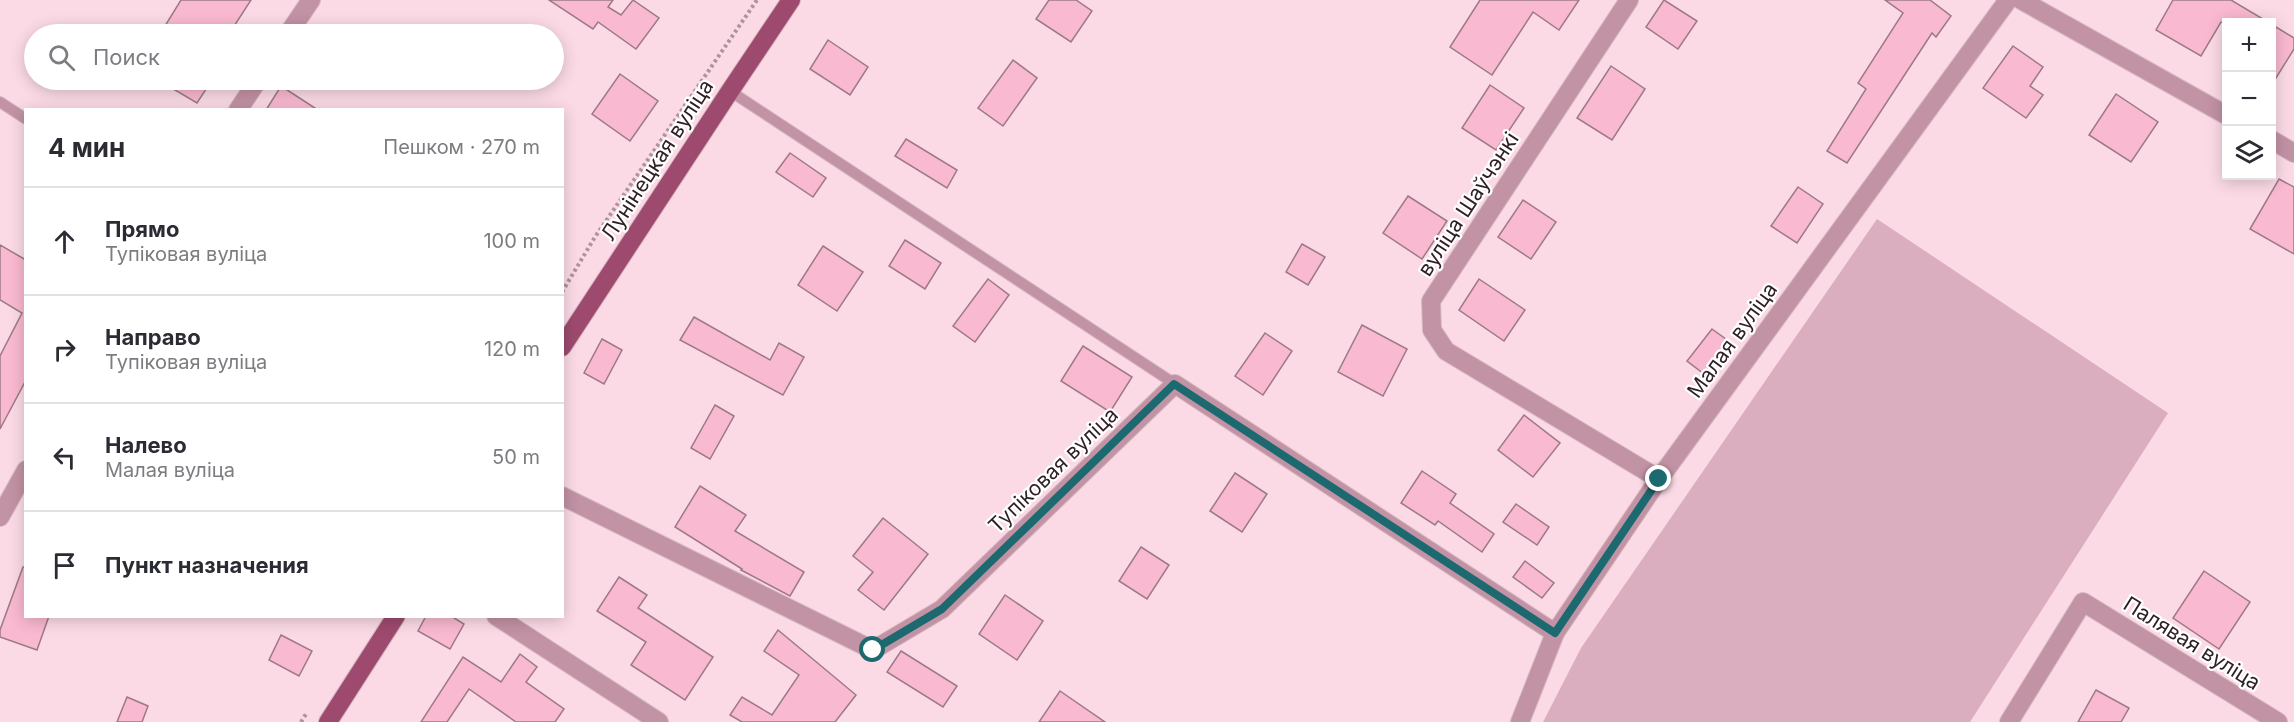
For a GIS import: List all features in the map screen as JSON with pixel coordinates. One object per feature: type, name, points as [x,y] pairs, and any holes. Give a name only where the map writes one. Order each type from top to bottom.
[{"type":"main road","name":"Лунінецкая вуліца","points":[[564,344],[791,0]]},
{"type":"main road","points":[[328,722],[395,618]]},
{"type":"street","points":[[294,24],[310,0]]},
{"type":"street","name":"вуліца Шаўчэнкі","points":[[1629,0],[1431,301],[1432,330],[1446,351],[1659,479]]},
{"type":"street","name":"Малая вуліца","points":[[1520,722],[1555,633],[1659,479],[2008,0]]},
{"type":"street","points":[[2021,0],[2222,113]]},
{"type":"street","points":[[239,108],[251,90]]},
{"type":"street","points":[[2276,143],[2294,153]]},
{"type":"street","points":[[1174,384],[1555,633]]},
{"type":"street","name":"Тупіковая вуліца","points":[[564,497],[873,650],[942,609],[1174,384]]},
{"type":"street","points":[[0,516],[24,474]]},
{"type":"street","name":"Палявая вуліца","points":[[2009,722],[2083,602],[2278,722]]},
{"type":"street","points":[[499,618],[659,722]]},
{"type":"lane","points":[[730,91],[1174,384]]},
{"type":"lane","points":[[0,102],[24,118]]},
{"type":"path","points":[[564,289],[595,237],[757,0]]},
{"type":"shaded area","points":[[1877,219],[2168,413],[1970,722],[1543,722],[1581,648]]},
{"type":"building","points":[[181,0],[251,0],[235,24],[166,24]]},
{"type":"building","points":[[549,0],[613,0],[608,7],[621,15],[633,0],[659,18],[636,49],[598,22],[593,29]]},
{"type":"building","points":[[1049,0],[1076,0],[1092,11],[1071,42],[1036,19]]},
{"type":"building","points":[[1480,0],[1579,0],[1559,30],[1533,12],[1492,75],[1450,47]]},
{"type":"building","points":[[1664,0],[1697,21],[1678,49],[1646,27]]},
{"type":"building","points":[[1885,0],[1930,0],[1951,16],[1936,37],[1932,33],[1847,163],[1827,151],[1866,89],[1858,83],[1903,13]]},
{"type":"building","points":[[2173,0],[2231,0],[2261,18],[2222,18],[2222,22],[2201,56],[2156,30]]},
{"type":"building","points":[[2276,27],[2294,38],[2294,49],[2276,78]]},
{"type":"building","points":[[828,40],[868,67],[850,95],[810,69]]},
{"type":"building","points":[[2013,46],[2043,67],[2030,86],[2043,95],[2026,118],[1983,88]]},
{"type":"building","points":[[1013,60],[1037,78],[1003,126],[978,108]]},
{"type":"building","points":[[1611,66],[1645,89],[1612,140],[1577,118]]},
{"type":"building","points":[[620,74],[658,101],[630,141],[592,114]]},
{"type":"building","points":[[1490,85],[1524,108],[1496,150],[1462,128]]},
{"type":"building","points":[[175,90],[205,90],[197,103]]},
{"type":"building","points":[[278,90],[287,90],[315,108],[267,108]]},
{"type":"building","points":[[2116,94],[2158,122],[2131,162],[2089,135]]},
{"type":"building","points":[[906,139],[957,170],[947,188],[895,156]]},
{"type":"building","points":[[790,153],[826,178],[813,197],[776,172]]},
{"type":"building","points":[[2279,179],[2294,187],[2294,254],[2250,229]]},
{"type":"building","points":[[1798,187],[1823,204],[1797,243],[1771,226]]},
{"type":"building","points":[[1408,196],[1447,221],[1422,259],[1383,233]]},
{"type":"building","points":[[1523,200],[1556,222],[1531,259],[1498,237]]},
{"type":"building","points":[[905,240],[941,263],[925,289],[889,266]]},
{"type":"building","points":[[1302,244],[1325,257],[1308,285],[1286,272]]},
{"type":"building","points":[[0,245],[24,259],[24,384],[0,429],[0,356],[22,313],[0,300]]},
{"type":"building","points":[[823,246],[863,272],[837,311],[798,285]]},
{"type":"building","points":[[988,279],[1009,295],[975,342],[953,326]]},
{"type":"building","points":[[1479,279],[1525,310],[1504,341],[1459,310]]},
{"type":"building","points":[[694,317],[770,360],[779,343],[804,357],[783,395],[680,340]]},
{"type":"building","points":[[1362,325],[1407,349],[1383,396],[1338,372]]},
{"type":"building","points":[[1712,329],[1734,345],[1708,377],[1687,361]]},
{"type":"building","points":[[1265,333],[1292,351],[1263,395],[1235,376]]},
{"type":"building","points":[[602,339],[622,350],[604,384],[584,373]]},
{"type":"building","points":[[1083,346],[1132,377],[1110,412],[1061,381]]},
{"type":"building","points":[[715,405],[734,416],[710,459],[691,448]]},
{"type":"building","points":[[1524,415],[1560,443],[1533,477],[1498,450]]},
{"type":"building","points":[[1422,471],[1456,494],[1450,503],[1494,534],[1482,552],[1438,521],[1435,525],[1401,503]]},
{"type":"building","points":[[1235,473],[1267,494],[1242,532],[1210,511]]},
{"type":"building","points":[[700,486],[746,515],[735,531],[804,572],[790,596],[741,570],[675,527]]},
{"type":"building","points":[[1516,504],[1549,527],[1537,545],[1503,522]]},
{"type":"building","points":[[883,518],[928,554],[884,610],[858,590],[873,572],[853,556]]},
{"type":"building","points":[[1141,547],[1169,565],[1147,599],[1119,581]]},
{"type":"building","points":[[1525,561],[1554,583],[1542,598],[1513,577]]},
{"type":"building","points":[[24,567],[24,618],[48,618],[37,650],[0,637],[0,630]]},
{"type":"building","points":[[2204,571],[2250,602],[2219,649],[2173,618]]},
{"type":"building","points":[[619,577],[647,595],[638,608],[713,657],[685,700],[631,665],[646,642],[597,611]]},
{"type":"building","points":[[1005,595],[1043,621],[1017,660],[979,634]]},
{"type":"building","points":[[425,618],[454,618],[464,624],[450,649],[418,631]]},
{"type":"building","points":[[778,630],[856,695],[835,722],[742,722],[730,715],[742,697],[772,715],[799,675],[764,651]]},
{"type":"building","points":[[281,635],[312,651],[299,676],[269,660]]},
{"type":"building","points":[[901,651],[957,686],[943,707],[887,672]]},
{"type":"building","points":[[520,654],[537,667],[526,682],[564,709],[555,722],[516,722],[469,689],[447,722],[421,722],[463,657],[501,682]]},
{"type":"building","points":[[2096,690],[2129,708],[2121,722],[2078,722]]},
{"type":"building","points":[[1060,691],[1105,722],[1039,722]]},
{"type":"building","points":[[127,697],[148,706],[142,722],[117,722]]},
{"type":"route","points":[[873,650],[942,609],[1174,384],[1555,633],[1659,479]]}]
